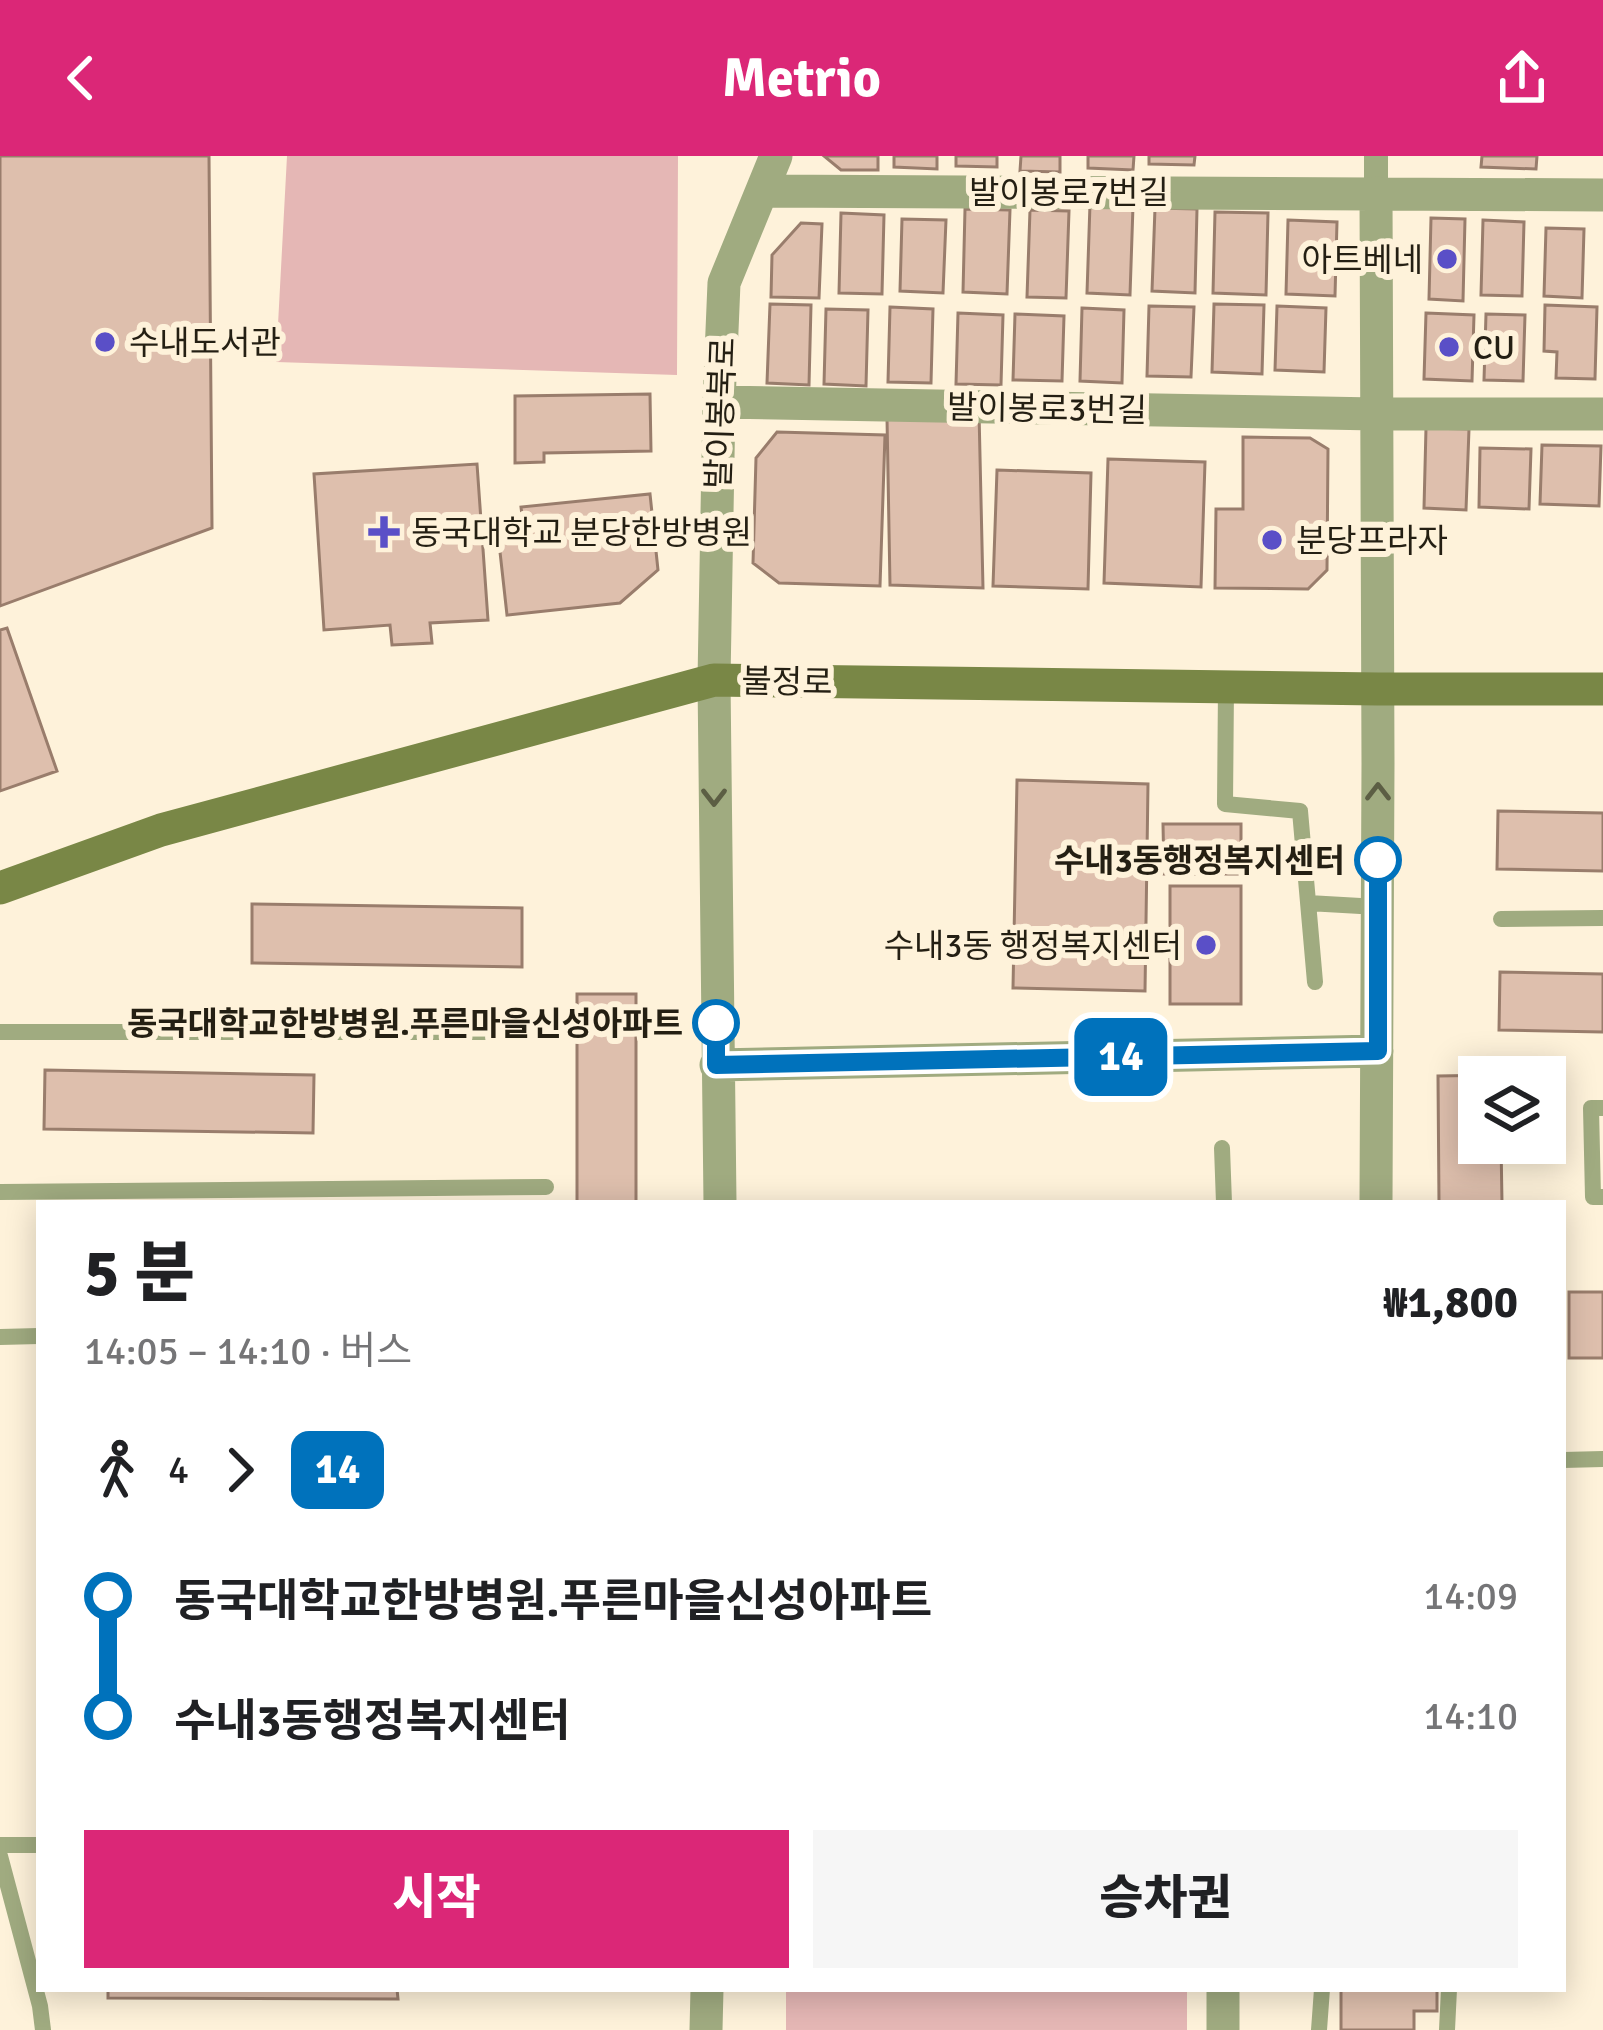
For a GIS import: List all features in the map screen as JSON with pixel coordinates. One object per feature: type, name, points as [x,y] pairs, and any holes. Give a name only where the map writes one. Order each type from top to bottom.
[{"type":"main road","name":"불정로","points":[[0,888],[161,830],[714,680],[1603,689]]},
{"type":"street","name":"발이봉북로","points":[[720,1200],[714,680],[724,284],[776,156]]},
{"type":"street","points":[[1376,156],[1376,1200]]},
{"type":"street","name":"발이봉로7번길","points":[[762,191],[1603,194]]},
{"type":"street","name":"발이봉로3번길","points":[[718,402],[1603,414]]},
{"type":"street","points":[[716,1065],[1378,1051]]},
{"type":"street","points":[[706,2030],[707,1992]]},
{"type":"street","points":[[1223,1992],[1223,2030]]},
{"type":"lane","points":[[1226,687],[1225,804],[1300,811],[1315,982]]},
{"type":"lane","points":[[1308,903],[1378,907]]},
{"type":"lane","points":[[1501,920],[1603,918]]},
{"type":"lane","points":[[0,1032],[530,1032]]},
{"type":"lane","points":[[1603,1108],[1591,1108],[1593,1197],[1603,1197]]},
{"type":"lane","points":[[1222,1148],[1224,1200]]},
{"type":"lane","points":[[0,1192],[546,1187]]},
{"type":"lane","points":[[0,1337],[36,1336]]},
{"type":"lane","points":[[1566,1460],[1603,1459]]},
{"type":"lane","points":[[0,1845],[36,1845]]},
{"type":"lane","points":[[0,1856],[36,1991]]},
{"type":"lane","points":[[36,1992],[43,2030]]},
{"type":"lane","points":[[1319,2030],[1322,1992]]},
{"type":"lane","points":[[1448,2030],[1449,1992]]},
{"type":"shaded area","points":[[287,156],[678,156],[677,375],[276,362]]},
{"type":"shaded area","points":[[786,1992],[1187,1992],[1187,2030],[786,2030]]},
{"type":"building","name":"수내도서관","points":[[0,156],[209,156],[212,528],[0,606]]},
{"type":"building","points":[[824,156],[878,156],[878,170],[841,170]]},
{"type":"building","points":[[894,156],[937,156],[937,169],[894,167]]},
{"type":"building","points":[[956,156],[997,156],[997,167],[956,166]]},
{"type":"building","points":[[1021,156],[1060,156],[1060,172],[1020,171]]},
{"type":"building","points":[[1088,156],[1134,156],[1133,170],[1088,168]]},
{"type":"building","points":[[1149,156],[1195,156],[1194,165],[1149,164]]},
{"type":"building","points":[[1482,156],[1537,156],[1536,169],[1481,167]]},
{"type":"building","points":[[1090,204],[1133,206],[1130,295],[1087,293]]},
{"type":"building","points":[[1155,208],[1197,209],[1195,293],[1152,291]]},
{"type":"building","points":[[965,209],[1010,210],[1007,294],[963,292]]},
{"type":"building","points":[[1030,210],[1069,211],[1066,298],[1027,297]]},
{"type":"building","points":[[1215,212],[1268,213],[1266,295],[1213,293]]},
{"type":"building","points":[[841,213],[884,215],[882,294],[839,293]]},
{"type":"building","name":"아트베네","points":[[1431,218],[1465,219],[1463,301],[1429,299]]},
{"type":"building","points":[[902,219],[946,220],[943,293],[900,291]]},
{"type":"building","points":[[1288,220],[1337,222],[1335,296],[1286,294]]},
{"type":"building","points":[[1483,220],[1524,222],[1522,296],[1481,295]]},
{"type":"building","points":[[801,223],[822,224],[819,298],[771,297],[772,255]]},
{"type":"building","points":[[1546,228],[1584,229],[1582,298],[1544,296]]},
{"type":"building","points":[[770,304],[811,305],[809,385],[767,383]]},
{"type":"building","points":[[1214,304],[1264,305],[1262,374],[1212,372]]},
{"type":"building","points":[[1545,305],[1597,307],[1595,379],[1556,378],[1557,352],[1544,351]]},
{"type":"building","points":[[1149,306],[1194,307],[1191,377],[1147,376]]},
{"type":"building","points":[[1277,306],[1326,308],[1324,372],[1275,370]]},
{"type":"building","points":[[890,307],[933,309],[931,383],[888,382]]},
{"type":"building","points":[[1082,308],[1124,310],[1122,383],[1080,381]]},
{"type":"building","points":[[826,309],[868,310],[866,386],[824,384]]},
{"type":"building","points":[[958,313],[1003,315],[1001,385],[956,384]]},
{"type":"building","name":"CU","points":[[1426,313],[1474,315],[1472,381],[1424,379]]},
{"type":"building","points":[[1015,314],[1064,316],[1062,381],[1013,380]]},
{"type":"building","points":[[1486,314],[1525,315],[1523,381],[1484,380]]},
{"type":"building","points":[[650,394],[651,451],[544,453],[544,462],[515,463],[515,396]]},
{"type":"building","points":[[979,412],[983,588],[890,585],[887,418]]},
{"type":"building","points":[[1426,428],[1469,429],[1466,510],[1424,508]]},
{"type":"building","points":[[777,432],[885,435],[880,586],[779,583],[753,563],[756,458]]},
{"type":"building","name":"분당프라자","points":[[1243,437],[1310,438],[1328,449],[1327,570],[1308,589],[1215,588],[1216,509],[1243,509]]},
{"type":"building","points":[[1542,445],[1601,446],[1599,506],[1540,504]]},
{"type":"building","points":[[1480,448],[1531,449],[1529,509],[1479,507]]},
{"type":"building","points":[[1108,459],[1205,462],[1201,587],[1104,583]]},
{"type":"building","name":"동국대학교 분당한방병원","points":[[477,464],[488,620],[430,623],[432,643],[392,645],[390,625],[324,630],[314,474]]},
{"type":"building","points":[[997,470],[1091,473],[1088,589],[993,586]]},
{"type":"building","points":[[650,494],[658,570],[620,603],[507,615],[498,534],[524,532],[521,507]]},
{"type":"building","points":[[7,628],[57,771],[0,791],[0,630]]},
{"type":"building","points":[[1017,780],[1148,784],[1145,991],[1013,988]]},
{"type":"building","points":[[1498,811],[1603,813],[1603,871],[1497,869]]},
{"type":"building","points":[[1163,824],[1241,824],[1241,874],[1164,874]]},
{"type":"building","name":"수내3동 행정복지센터","points":[[1170,886],[1241,886],[1241,1004],[1170,1004]]},
{"type":"building","points":[[252,904],[522,908],[522,967],[252,963]]},
{"type":"building","points":[[1500,972],[1603,974],[1603,1032],[1499,1030]]},
{"type":"building","points":[[577,994],[636,994],[636,1200],[577,1200]]},
{"type":"building","points":[[45,1070],[314,1075],[313,1133],[44,1129]]},
{"type":"building","points":[[1438,1076],[1458,1076],[1458,1164],[1501,1164],[1502,1200],[1439,1200]]},
{"type":"building","points":[[1569,1292],[1603,1292],[1603,1358],[1569,1358]]},
{"type":"building","points":[[108,1992],[397,1992],[398,1999],[108,1998]]},
{"type":"building","points":[[1341,1992],[1437,1992],[1437,2011],[1414,2011],[1414,2030],[1341,2030]]},
{"type":"bus line","name":"14","points":[[716,1023],[716,1065],[1378,1051],[1378,860]]},
{"type":"place","name":"아트베네","points":[[1447,259]]},
{"type":"place","name":"수내도서관","points":[[105,342]]},
{"type":"place","name":"CU","points":[[1449,347]]},
{"type":"place","name":"동국대학교 분당한방병원","points":[[384,532]]},
{"type":"place","name":"분당프라자","points":[[1272,540]]},
{"type":"place","name":"수내3동행정복지센터","points":[[1378,860]]},
{"type":"place","name":"수내3동 행정복지센터","points":[[1206,945]]},
{"type":"place","name":"동국대학교한방병원.푸른마을신성아파트","points":[[716,1023]]}]
